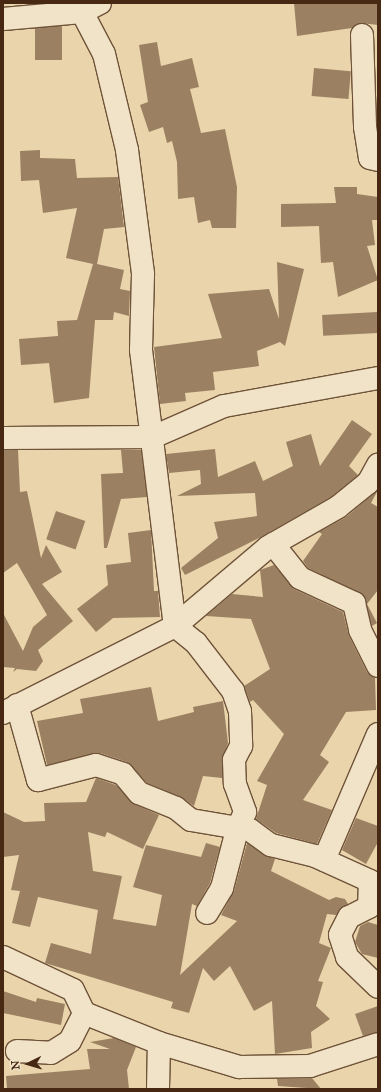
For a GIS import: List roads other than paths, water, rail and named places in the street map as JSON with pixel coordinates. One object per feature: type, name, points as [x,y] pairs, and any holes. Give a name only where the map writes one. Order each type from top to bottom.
[{"type":"street","points":[[3,19],[91,8],[104,54],[127,150],[143,274],[141,350],[154,437],[175,626],[196,643],[233,691],[240,711],[242,746],[234,760],[235,784],[245,812],[237,830],[222,888],[207,913]]},
{"type":"street","points":[[362,35],[365,127],[370,158],[378,160]]},
{"type":"street","points":[[3,438],[154,437],[224,406],[378,378]]},
{"type":"street","points":[[378,465],[368,483],[338,507],[273,544],[175,626],[31,702],[10,709],[38,780],[96,764],[123,774],[139,793],[176,808],[191,820],[237,830],[250,830],[271,845],[324,860],[370,881],[368,907],[349,917],[340,935],[347,957],[378,987]]},
{"type":"street","points":[[273,544],[300,578],[354,603],[360,630],[378,666]]},
{"type":"street","points":[[324,860],[378,734]]},
{"type":"street","points":[[3,957],[73,990],[84,1013],[159,1043],[239,1067],[310,1066],[378,1044]]},
{"type":"street","points":[[17,1051],[51,1053],[70,1041],[84,1013]]},
{"type":"street","points":[[158,1089],[159,1043]]}]
